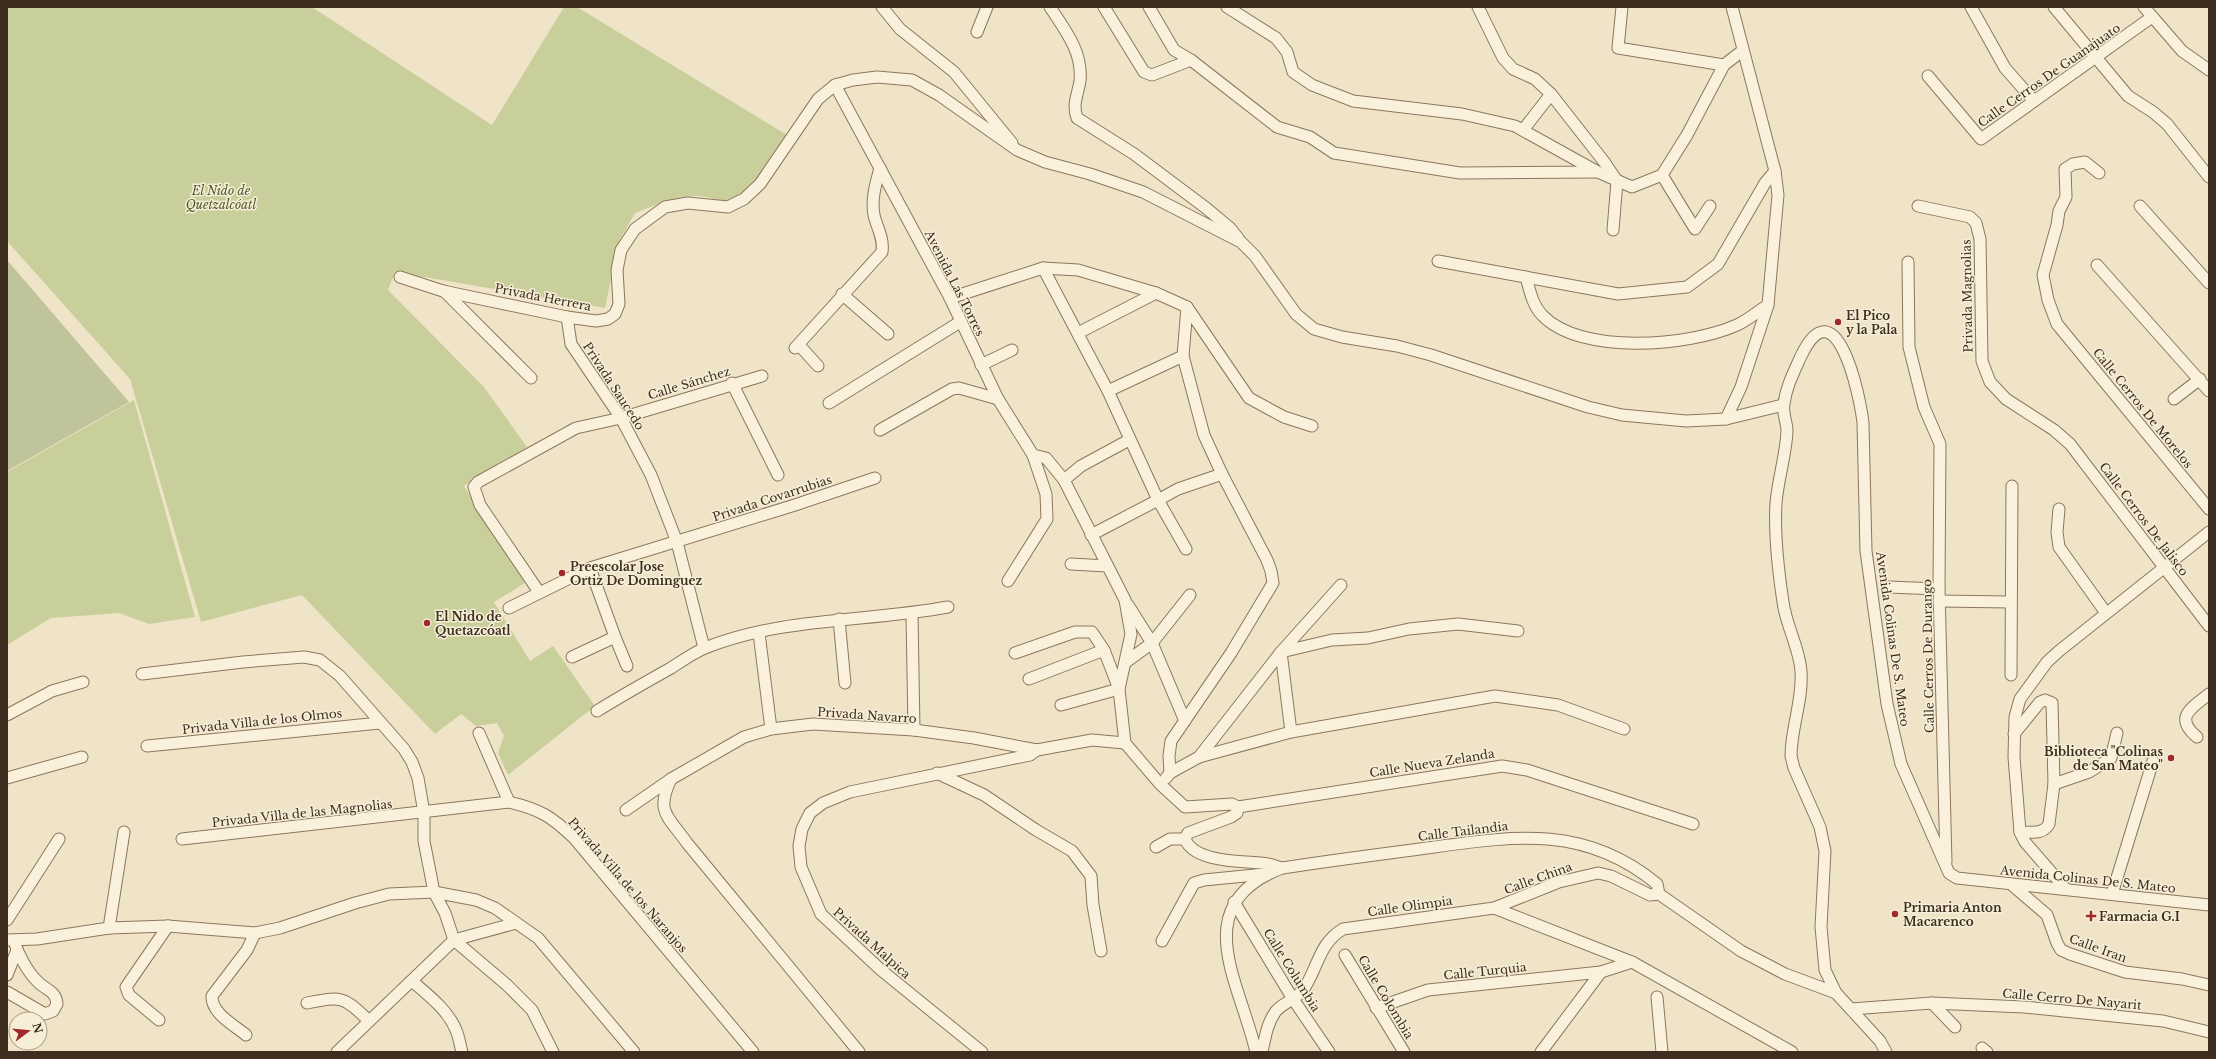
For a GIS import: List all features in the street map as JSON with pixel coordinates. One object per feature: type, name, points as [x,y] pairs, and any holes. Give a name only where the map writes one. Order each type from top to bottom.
[{"type":"street","points":[[882,7],[900,30],[954,72],[1004,131],[1017,150]]},
{"type":"street","points":[[977,32],[987,7]]},
{"type":"street","points":[[1050,7],[1070,37],[1080,65],[1080,82],[1074,109],[1077,118],[1134,154],[1230,228],[1255,256],[1296,314],[1314,329],[1342,337],[1397,346],[1431,355],[1588,407],[1622,415],[1686,421],[1726,419],[1783,405],[1787,431],[1776,503],[1777,558],[1784,610],[1801,672],[1791,756],[1794,768],[1824,838],[1825,851],[1822,945],[1825,970],[1836,993],[1880,1041],[1886,1052]]},
{"type":"street","points":[[1104,7],[1144,72],[1152,75],[1191,60]]},
{"type":"street","points":[[1149,7],[1174,50],[1191,60],[1277,128],[1310,137],[1334,152],[1460,173],[1598,172]]},
{"type":"street","points":[[1227,7],[1276,38],[1288,52],[1293,72],[1319,88],[1353,101],[1462,114],[1515,126],[1598,172],[1632,186],[1662,175],[1687,135],[1724,64],[1742,51]]},
{"type":"street","points":[[1478,7],[1503,58],[1513,68],[1535,79],[1551,94],[1605,163],[1617,181],[1613,230]]},
{"type":"street","points":[[1622,7],[1618,48],[1724,64]]},
{"type":"street","points":[[1726,419],[1741,387],[1768,304],[1778,195],[1774,171],[1742,51],[1732,7]]},
{"type":"street","points":[[1971,7],[2005,68],[2034,101]]},
{"type":"street","points":[[2054,7],[2128,96],[2153,112],[2167,124],[2209,178]]},
{"type":"street","points":[[2144,7],[2182,52],[2209,70]]},
{"type":"street","name":"Calle Cerros De Guanajuato","points":[[1928,76],[1981,139],[2152,17]]},
{"type":"street","points":[[835,85],[853,80],[877,77],[912,80],[939,95],[1017,150],[1044,162],[1090,174],[1143,192],[1241,242]]},
{"type":"street","name":"Avenida Las Torres","points":[[835,85],[950,298],[960,322],[998,399],[1033,455],[1046,494],[1047,519],[1008,581]]},
{"type":"street","name":"Privada Herrera","points":[[400,277],[443,290],[567,317],[596,321],[608,319],[615,314],[619,304],[617,270],[622,250],[635,228],[665,207],[688,203],[728,206],[744,199],[760,184],[818,99],[835,85]]},
{"type":"street","points":[[1523,130],[1551,94]]},
{"type":"street","name":"Calle Cerros De Morelos","points":[[2099,173],[2085,162],[2073,164],[2065,169],[2066,197],[2059,212],[2057,225],[2043,275],[2048,300],[2057,324],[2209,509]]},
{"type":"street","points":[[818,366],[797,346],[842,294],[882,252],[883,244],[874,214],[873,192],[880,168]]},
{"type":"street","points":[[1438,261],[1618,294],[1687,287],[1718,264],[1765,183],[1774,171]]},
{"type":"street","points":[[1662,175],[1695,229],[1710,206]]},
{"type":"street","name":"Privada Magnolias","points":[[1918,206],[1970,217],[1976,223],[1980,239],[1982,361],[1990,382],[2006,399],[2054,430]]},
{"type":"street","points":[[2140,206],[2209,283]]},
{"type":"street","name":"Calle Cerros De Durango","points":[[1908,262],[1909,347],[1924,407],[1940,444],[1939,588],[1946,867]]},
{"type":"street","points":[[2097,266],[2200,379],[2209,391]]},
{"type":"street","points":[[1042,268],[1108,391],[1129,440],[1158,500],[1186,549]]},
{"type":"street","points":[[950,298],[1042,268],[1078,270],[1156,293],[1187,307],[1249,398],[1284,417],[1312,426]]},
{"type":"street","points":[[1526,277],[1532,301],[1542,315],[1559,329],[1584,339],[1609,342],[1676,341],[1710,335],[1738,324],[1768,304]]},
{"type":"street","points":[[443,290],[530,378]]},
{"type":"street","points":[[1078,334],[1156,293]]},
{"type":"street","points":[[842,294],[888,334]]},
{"type":"street","points":[[1170,773],[1169,756],[1171,741],[1231,653],[1273,583],[1267,560],[1222,474],[1204,435],[1183,356],[1187,307]]},
{"type":"street","name":"Privada Saucedo","points":[[567,317],[571,344],[621,418],[651,475],[676,542],[704,648]]},
{"type":"street","points":[[829,403],[960,322]]},
{"type":"street","name":"Avenida Colinas De S. Mateo","points":[[1783,405],[1789,384],[1806,345],[1818,334],[1825,332],[1832,334],[1844,348],[1861,402],[1863,423],[1866,551],[1887,704],[1900,764],[1946,867],[1957,878],[2209,903]]},
{"type":"street","points":[[981,365],[1012,350]]},
{"type":"street","points":[[1108,391],[1183,356]]},
{"type":"street","name":"Calle Sánchez","points":[[539,592],[480,504],[474,488],[478,482],[539,447],[576,428],[621,418],[732,383],[762,376]]},
{"type":"street","points":[[2174,399],[2200,379]]},
{"type":"street","points":[[732,383],[778,475]]},
{"type":"street","points":[[880,430],[952,389],[959,388],[998,399]]},
{"type":"street","name":"Calle Cerros De Jalisco","points":[[2054,430],[2070,444],[2165,566],[2209,626]]},
{"type":"street","points":[[1064,480],[1081,466],[1129,440]]},
{"type":"street","points":[[1033,455],[1046,458],[1064,480],[1125,600],[1152,643],[1185,721]]},
{"type":"street","points":[[1091,535],[1178,489],[1222,474]]},
{"type":"street","name":"Privada Covarrubias","points":[[509,608],[590,568],[875,478]]},
{"type":"street","points":[[2011,675],[2010,602],[2012,486]]},
{"type":"street","points":[[2058,509],[2057,532],[2059,546],[2106,613]]},
{"type":"street","points":[[2065,888],[2025,842],[2020,832],[2014,717],[2020,700],[2047,662],[2106,613],[2209,532]]},
{"type":"street","points":[[1070,564],[1107,566]]},
{"type":"street","points":[[590,568],[627,666]]},
{"type":"street","points":[[1199,757],[1281,652],[1341,585]]},
{"type":"street","points":[[1888,587],[1939,588]]},
{"type":"street","points":[[1126,662],[1152,643],[1190,595]]},
{"type":"street","points":[[1119,689],[1131,634],[1125,600]]},
{"type":"street","points":[[1940,601],[2010,602]]},
{"type":"street","points":[[597,710],[704,648],[759,633],[839,619],[912,614],[948,608]]},
{"type":"street","points":[[912,614],[914,730]]},
{"type":"street","points":[[839,619],[844,683]]},
{"type":"street","points":[[1281,652],[1332,640],[1368,638],[1409,630],[1458,624],[1518,632]]},
{"type":"street","points":[[1015,653],[1075,632],[1092,632],[1104,650],[1119,689],[1125,743],[1160,784],[1185,806],[1232,804],[1238,807],[1237,813],[1231,817],[1188,833],[1185,839],[1188,847],[1207,856],[1229,861],[1262,863],[1282,868]]},
{"type":"street","points":[[759,633],[771,729]]},
{"type":"street","points":[[572,657],[615,637]]},
{"type":"street","points":[[1029,679],[1104,650]]},
{"type":"street","points":[[1281,652],[1291,732]]},
{"type":"street","points":[[142,674],[243,662],[304,657],[320,660],[340,676],[404,749],[412,762],[418,778],[424,813],[424,841],[434,892],[445,913],[454,940],[507,985],[532,1010],[553,1052]]},
{"type":"street","points":[[7,715],[52,691],[83,682]]},
{"type":"street","points":[[1061,705],[1119,689]]},
{"type":"street","points":[[2197,736],[2188,729],[2185,720],[2187,712],[2209,694]]},
{"type":"street","points":[[1160,784],[1170,773],[1199,757],[1291,732],[1495,696],[1558,705],[1624,729]]},
{"type":"street","points":[[2014,734],[2040,702],[2048,700],[2052,703],[2054,784],[2049,824],[2047,829],[2041,832],[2020,832]]},
{"type":"street","name":"Privada Villa de los Olmos","points":[[147,746],[380,723]]},
{"type":"street","name":"Privada Navarro","points":[[626,810],[671,779],[744,737],[771,729],[813,724],[914,730],[974,738],[1037,750],[1092,740],[1125,743]]},
{"type":"street","points":[[479,733],[509,802]]},
{"type":"street","points":[[2054,784],[2089,772],[2111,758],[2117,733]]},
{"type":"street","name":"Privada Malpica","points":[[982,1052],[881,970],[821,914],[801,867],[799,846],[802,828],[810,813],[823,803],[850,792],[937,773],[1030,756],[1037,750]]},
{"type":"street","points":[[7,778],[82,757]]},
{"type":"street","points":[[2112,894],[2153,760]]},
{"type":"street","name":"Calle Nueva Zelanda","points":[[1238,807],[1502,766],[1527,770],[1693,824]]},
{"type":"street","points":[[937,773],[984,795],[1036,830],[1072,851],[1091,876],[1093,905],[1101,951]]},
{"type":"street","points":[[671,779],[663,795],[662,808],[687,843],[859,1052]]},
{"type":"street","name":"Privada Villa de los Naranjos","points":[[424,813],[509,802],[530,807],[554,818],[574,838],[753,1052]]},
{"type":"street","name":"Privada Villa de las Magnolias","points":[[182,839],[424,813]]},
{"type":"street","points":[[109,928],[124,832]]},
{"type":"street","name":"Calle Tailandia","points":[[1265,874],[1282,868],[1504,837],[1556,838],[1589,846],[1624,862],[1657,884],[1659,894],[1741,951],[1785,974],[1836,993]]},
{"type":"street","points":[[7,920],[59,839]]},
{"type":"street","points":[[1156,847],[1170,839],[1185,839]]},
{"type":"street","name":"Calle China","points":[[1494,908],[1559,882],[1598,873],[1610,876],[1650,895],[1659,894]]},
{"type":"street","points":[[1256,1052],[1225,945],[1227,922],[1234,902],[1245,888],[1265,874]]},
{"type":"street","points":[[1162,942],[1194,883],[1204,880],[1265,874]]},
{"type":"street","name":"Calle Iran","points":[[2012,884],[2047,915],[2057,944],[2066,952],[2125,972],[2182,979],[2209,985]]},
{"type":"street","points":[[13,944],[109,928],[168,926],[255,933],[280,928],[355,903],[389,894],[434,892],[476,900],[495,908],[538,938],[634,1052]]},
{"type":"street","name":"Calle Columbia","points":[[1234,902],[1293,999],[1329,1052]]},
{"type":"street","points":[[1494,908],[1632,962],[1792,1052]]},
{"type":"street","name":"Calle Olimpia","points":[[1293,999],[1302,991],[1320,954],[1332,936],[1343,930],[1494,908]]},
{"type":"street","points":[[337,1052],[454,940],[516,923]]},
{"type":"street","points":[[159,1020],[129,995],[126,986],[168,926]]},
{"type":"street","points":[[246,1035],[216,1010],[212,1003],[212,996],[216,988],[247,950],[255,933]]},
{"type":"street","points":[[7,975],[13,944]]},
{"type":"street","points":[[7,992],[45,1014],[53,1012],[57,1004],[55,994],[38,982],[13,944]]},
{"type":"street","name":"Calle Colombia","points":[[1345,955],[1404,1052]]},
{"type":"street","name":"Calle Turquia","points":[[1376,1008],[1428,990],[1601,972],[1632,962]]},
{"type":"street","points":[[1541,1052],[1601,972]]},
{"type":"street","points":[[412,981],[437,1003],[449,1018],[456,1030],[462,1052]]},
{"type":"street","points":[[1658,997],[1662,1052]]},
{"type":"street","points":[[307,1003],[334,998],[339,999],[349,1002],[369,1021]]},
{"type":"street","points":[[1262,1052],[1266,1031],[1276,1011],[1293,999]]},
{"type":"street","points":[[1932,1003],[1955,1027]]},
{"type":"street","name":"Calle Cerro De Nayarit","points":[[1851,1009],[1932,1003],[2024,1007],[2163,1021],[2209,1032]]},
{"type":"green space","name":"El Nido de Quetzalcóatl","points":[[7,7],[312,7],[492,125],[564,7],[577,7],[787,135],[754,183],[737,197],[728,200],[698,196],[679,198],[635,213],[619,241],[605,308],[395,272],[388,290],[484,387],[527,447],[464,486],[525,583],[494,602],[530,661],[553,646],[595,706],[508,775],[498,753],[504,736],[497,723],[476,726],[461,714],[435,734],[302,595],[201,622],[130,379],[7,241]]},
{"type":"green space","points":[[7,260],[129,402],[7,471]]},
{"type":"green space","points":[[134,400],[195,617],[149,624],[119,613],[51,618],[7,645],[7,472]]},
{"type":"place","name":"El Pico y la Pala","points":[[1838,322]]},
{"type":"place","name":"Preescolar Jose Ortiz De Dominguez","points":[[562,573]]},
{"type":"place","name":"El Nido de Quetazcóatl","points":[[427,623]]},
{"type":"place","name":"Biblioteca \"Colinas de San Mateo\"","points":[[2171,758]]},
{"type":"place","name":"Primaria Anton Macarenco","points":[[1895,914]]},
{"type":"place","name":"Farmacia G.I","points":[[2091,916]]}]
